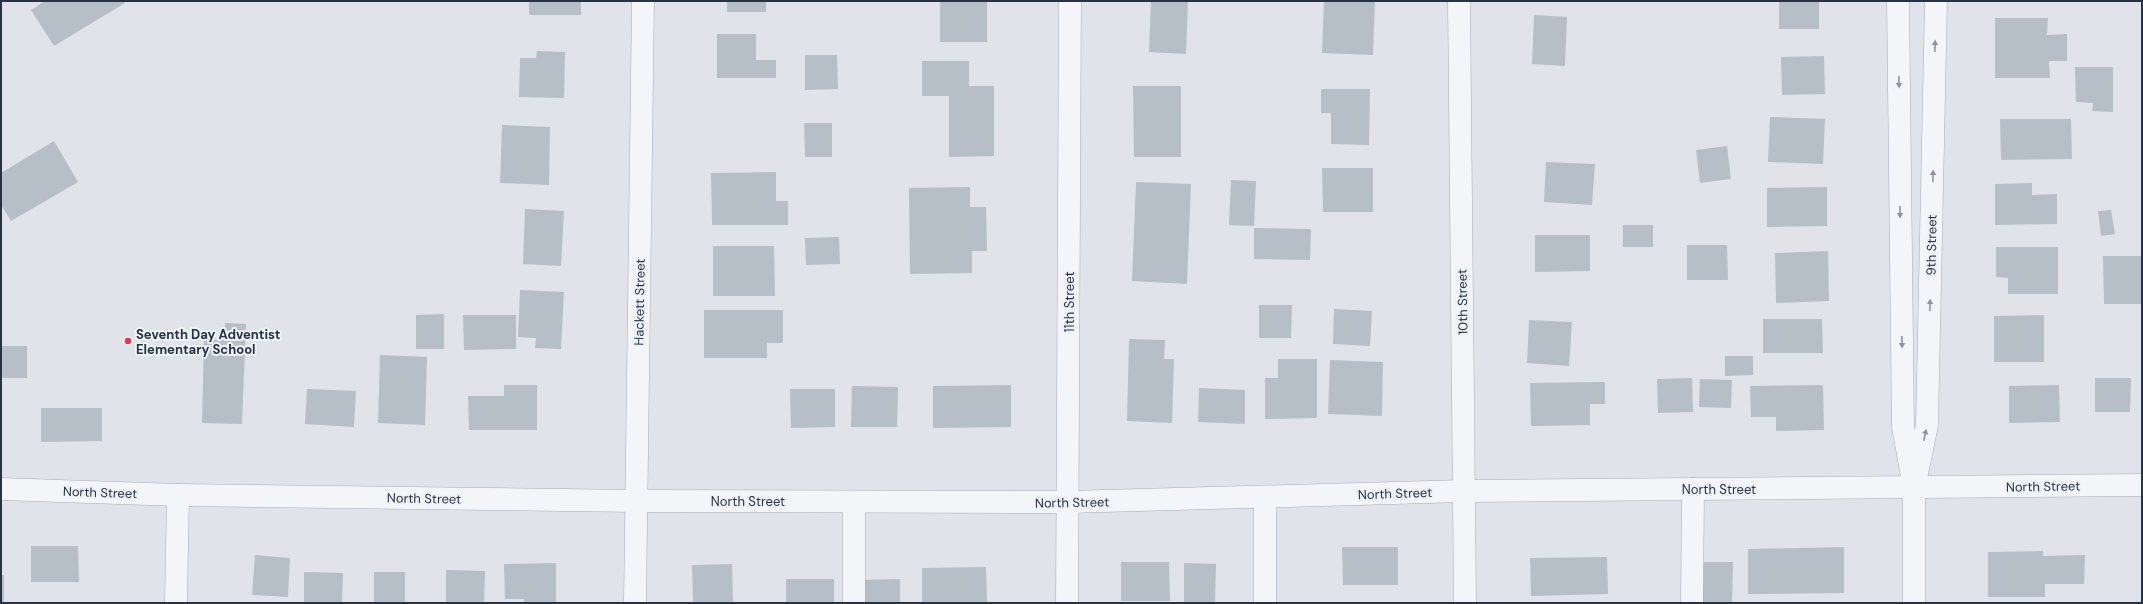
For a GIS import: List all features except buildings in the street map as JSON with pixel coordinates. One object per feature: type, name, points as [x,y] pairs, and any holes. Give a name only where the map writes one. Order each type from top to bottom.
[{"type":"street","name":"Hackett Street","points":[[635,603],[643,1]]},
{"type":"street","name":"11th Street","points":[[1067,603],[1070,1]]},
{"type":"street","name":"10th Street","points":[[1459,1],[1465,603]]},
{"type":"street","name":"9th Street","points":[[1898,1],[1903,427],[1914,487],[1914,603]]},
{"type":"street","name":"9th Street","points":[[1914,487],[1927,425],[1936,1]]},
{"type":"street","name":"North Street","points":[[1,489],[178,495],[637,501],[1068,502],[1464,491],[2142,485]]},
{"type":"street","points":[[1692,603],[1693,489]]},
{"type":"street","points":[[176,603],[178,495]]},
{"type":"street","points":[[1265,497],[1265,603]]},
{"type":"street","points":[[854,502],[854,603]]},
{"type":"place","name":"Seventh Day Adventist Elementary School","points":[[128,341]]}]
